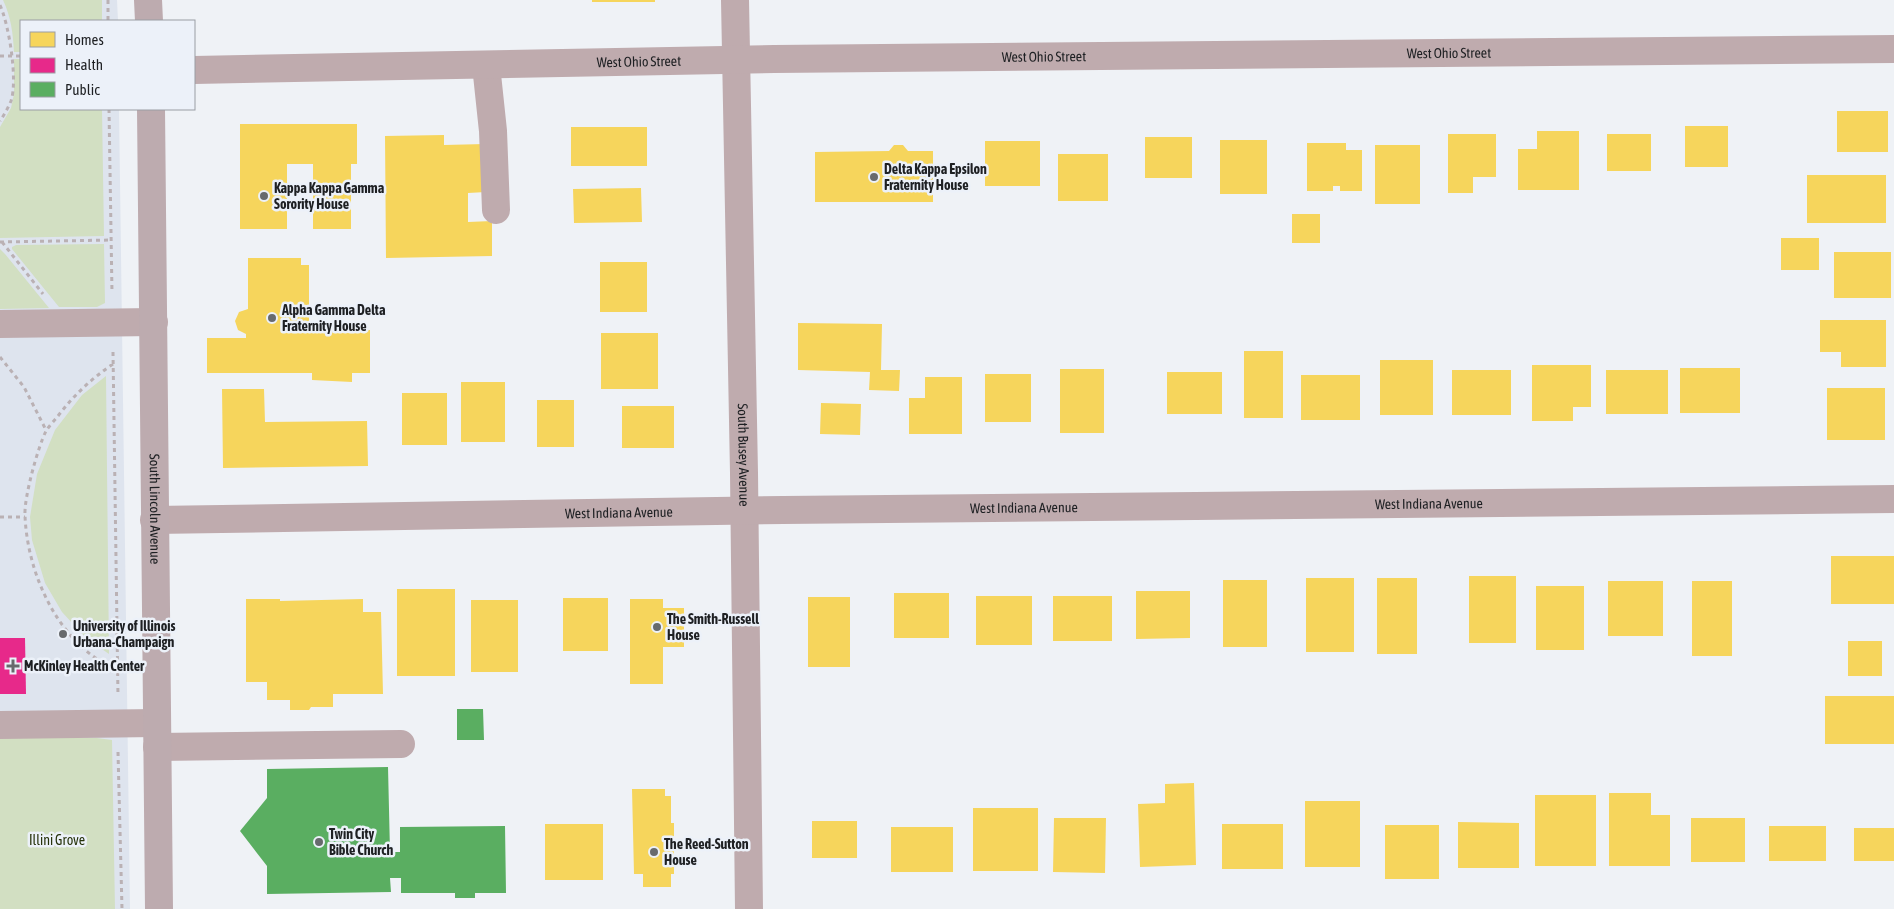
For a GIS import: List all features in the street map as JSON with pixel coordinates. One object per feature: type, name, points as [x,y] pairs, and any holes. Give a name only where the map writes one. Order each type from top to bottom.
[{"type":"main road","points":[[148,0],[149,20]]},
{"type":"main road","name":"South Lincoln Avenue","points":[[151,110],[154,520],[160,909]]},
{"type":"street","name":"South Busey Avenue","points":[[735,0],[749,909]]},
{"type":"street","name":"West Ohio Street","points":[[195,70],[737,60],[1894,49]]},
{"type":"street","points":[[486,65],[493,131],[496,210]]},
{"type":"street","points":[[0,324],[154,322]]},
{"type":"street","name":"West Indiana Avenue","points":[[154,520],[743,510],[1894,499]]},
{"type":"street","points":[[0,725],[157,735],[400,744]]},
{"type":"path","points":[[108,0],[108,20]]},
{"type":"path","points":[[0,5],[10,35],[11,56],[11,99],[0,121]]},
{"type":"path","points":[[0,56],[20,56]]},
{"type":"path","points":[[1,242],[111,240]]},
{"type":"path","points":[[1,242],[48,300]]},
{"type":"path","points":[[0,357],[24,387],[46,430]]},
{"type":"path","points":[[113,364],[78,391],[46,430],[30,480],[25,518],[39,584],[55,614],[84,650],[107,666],[118,670]]},
{"type":"path","points":[[0,517],[25,518]]},
{"type":"shaded area","name":"University of Illinois Urbana-Champaign","points":[[0,0],[117,0],[118,20],[20,20],[20,110],[119,110],[130,909],[0,909]]},
{"type":"green space","points":[[3,0],[102,0],[102,20],[20,20],[20,52],[14,52],[8,13]]},
{"type":"green space","points":[[14,59],[20,59],[20,110],[102,110],[104,236],[0,238],[0,127],[11,108],[14,94]]},
{"type":"green space","points":[[104,244],[105,303],[97,307],[59,307],[12,249],[16,245]]},
{"type":"green space","points":[[0,249],[5,254],[49,308],[0,309]]},
{"type":"green space","points":[[106,376],[109,654],[86,638],[62,612],[45,583],[32,540],[30,517],[37,474],[55,430],[82,395]]},
{"type":"green space","name":"Illini Grove","points":[[0,738],[97,738],[112,740],[115,909],[0,909]]},
{"type":"building: Homes","points":[[592,0],[655,0],[655,2],[592,2]]},
{"type":"building: Homes","points":[[1837,111],[1888,111],[1888,152],[1837,152]]},
{"type":"building: Homes","name":"Kappa Kappa Gamma Sorority House","points":[[240,124],[357,124],[357,164],[351,164],[351,229],[313,229],[313,164],[287,164],[287,229],[240,229]]},
{"type":"building: Homes","points":[[1685,126],[1728,126],[1728,167],[1685,167]]},
{"type":"building: Homes","points":[[571,127],[647,127],[647,166],[571,166]]},
{"type":"building: Homes","points":[[1537,131],[1579,131],[1579,190],[1518,190],[1518,149],[1537,149]]},
{"type":"building: Homes","points":[[1448,134],[1496,134],[1496,177],[1473,177],[1473,193],[1448,193]]},
{"type":"building: Homes","points":[[1607,134],[1651,134],[1651,171],[1607,171]]},
{"type":"building: Homes","points":[[444,135],[444,145],[485,144],[486,192],[468,193],[468,222],[492,221],[492,256],[386,258],[385,136]]},
{"type":"building: Homes","points":[[1145,137],[1192,137],[1192,178],[1145,178]]},
{"type":"building: Homes","points":[[1220,140],[1267,140],[1267,194],[1220,194]]},
{"type":"building: Homes","points":[[985,141],[1040,141],[1040,186],[985,186]]},
{"type":"building: Homes","points":[[1307,143],[1346,143],[1346,150],[1362,150],[1362,191],[1340,191],[1340,186],[1333,186],[1333,191],[1307,191]]},
{"type":"building: Homes","name":"Delta Kappa Epsilon Fraternity House","points":[[894,145],[903,145],[908,151],[933,151],[933,202],[815,202],[815,152],[889,151]]},
{"type":"building: Homes","points":[[1375,145],[1420,145],[1420,204],[1375,204]]},
{"type":"building: Homes","points":[[1058,154],[1108,154],[1108,201],[1058,201]]},
{"type":"building: Homes","points":[[1807,175],[1886,175],[1886,223],[1807,223]]},
{"type":"building: Homes","points":[[641,188],[642,222],[574,223],[573,189]]},
{"type":"building: Homes","points":[[1292,214],[1320,214],[1320,243],[1292,243]]},
{"type":"building: Homes","points":[[1781,238],[1819,238],[1819,270],[1781,270]]},
{"type":"building: Homes","points":[[1834,252],[1891,252],[1891,298],[1834,298]]},
{"type":"building: Homes","name":"Alpha Gamma Delta Fraternity House","points":[[248,258],[301,258],[301,265],[309,265],[309,330],[370,330],[370,373],[352,373],[352,382],[312,380],[312,373],[207,373],[207,338],[246,338],[246,334],[238,330],[235,321],[239,312],[248,309]]},
{"type":"building: Homes","points":[[600,262],[647,262],[647,312],[600,312]]},
{"type":"building: Homes","points":[[1820,320],[1886,320],[1886,367],[1841,367],[1841,352],[1820,352]]},
{"type":"building: Homes","points":[[798,323],[882,324],[881,370],[900,370],[899,391],[869,390],[870,372],[798,370]]},
{"type":"building: Homes","points":[[601,333],[658,333],[658,389],[601,389]]},
{"type":"building: Homes","points":[[1244,351],[1283,351],[1283,418],[1244,418]]},
{"type":"building: Homes","points":[[1380,360],[1433,360],[1433,415],[1380,415]]},
{"type":"building: Homes","points":[[1532,365],[1591,365],[1591,407],[1573,407],[1573,421],[1532,421]]},
{"type":"building: Homes","points":[[1680,368],[1740,368],[1740,413],[1680,413]]},
{"type":"building: Homes","points":[[1060,369],[1104,369],[1104,433],[1060,433]]},
{"type":"building: Homes","points":[[1452,370],[1511,370],[1511,415],[1452,415]]},
{"type":"building: Homes","points":[[1606,370],[1668,370],[1668,414],[1606,414]]},
{"type":"building: Homes","points":[[1167,372],[1222,372],[1222,414],[1167,414]]},
{"type":"building: Homes","points":[[985,374],[1031,374],[1031,422],[985,422]]},
{"type":"building: Homes","points":[[1301,375],[1360,375],[1360,420],[1301,420]]},
{"type":"building: Homes","points":[[925,377],[962,377],[962,434],[909,434],[909,398],[925,398]]},
{"type":"building: Homes","points":[[461,382],[505,382],[505,442],[461,442]]},
{"type":"building: Homes","points":[[1827,388],[1885,388],[1885,440],[1827,440]]},
{"type":"building: Homes","points":[[222,389],[264,389],[265,422],[367,421],[368,466],[223,468]]},
{"type":"building: Homes","points":[[402,393],[447,393],[447,445],[402,445]]},
{"type":"building: Homes","points":[[537,400],[574,400],[574,447],[537,447]]},
{"type":"building: Homes","points":[[821,403],[861,404],[860,435],[820,434]]},
{"type":"building: Homes","points":[[622,406],[674,406],[674,448],[622,448]]},
{"type":"building: Homes","points":[[1831,556],[1894,556],[1894,604],[1831,604]]},
{"type":"building: Homes","points":[[1469,576],[1516,576],[1516,643],[1469,643]]},
{"type":"building: Homes","points":[[1306,578],[1354,578],[1354,652],[1306,652]]},
{"type":"building: Homes","points":[[1377,578],[1417,578],[1417,654],[1377,654]]},
{"type":"building: Homes","points":[[1223,580],[1267,580],[1267,647],[1223,647]]},
{"type":"building: Homes","points":[[1608,581],[1663,581],[1663,636],[1608,636]]},
{"type":"building: Homes","points":[[1692,581],[1732,581],[1732,656],[1692,656]]},
{"type":"building: Homes","points":[[1536,586],[1584,586],[1584,650],[1536,650]]},
{"type":"building: Homes","points":[[397,589],[455,589],[455,676],[397,676]]},
{"type":"building: Homes","points":[[1136,591],[1190,591],[1190,638],[1136,639]]},
{"type":"building: Homes","points":[[894,593],[949,593],[949,638],[894,638]]},
{"type":"building: Homes","points":[[976,596],[1032,596],[1032,645],[976,645]]},
{"type":"building: Homes","points":[[1053,596],[1112,596],[1112,641],[1053,641]]},
{"type":"building: Homes","points":[[808,597],[850,597],[850,667],[808,667]]},
{"type":"building: Homes","points":[[563,598],[608,598],[608,651],[563,651]]},
{"type":"building: Homes","points":[[246,599],[280,599],[280,601],[363,599],[363,612],[381,612],[383,694],[333,694],[333,707],[311,707],[309,710],[290,710],[290,700],[267,700],[267,682],[246,682]]},
{"type":"building: Homes","name":"The Smith-Russell House","points":[[630,599],[663,599],[663,608],[684,608],[684,647],[663,647],[663,684],[630,684]]},
{"type":"building: Homes","points":[[471,600],[518,600],[518,672],[471,672]]},
{"type":"building: Homes","points":[[1848,641],[1882,641],[1882,676],[1848,676]]},
{"type":"building: Homes","points":[[1825,696],[1894,696],[1894,744],[1825,744]]},
{"type":"building: Homes","points":[[1194,783],[1196,865],[1140,867],[1138,804],[1165,803],[1165,784]]},
{"type":"building: Homes","name":"The Reed-Sutton House","points":[[632,789],[665,789],[665,796],[671,796],[671,823],[674,823],[674,874],[671,874],[671,887],[643,887],[643,874],[634,874]]},
{"type":"building: Homes","points":[[1609,793],[1651,793],[1651,815],[1670,815],[1670,866],[1609,866]]},
{"type":"building: Homes","points":[[1535,795],[1596,795],[1596,866],[1535,866]]},
{"type":"building: Homes","points":[[1305,801],[1360,801],[1360,867],[1305,867]]},
{"type":"building: Homes","points":[[973,808],[1038,808],[1038,871],[973,871]]},
{"type":"building: Homes","points":[[1054,818],[1106,818],[1105,873],[1053,872]]},
{"type":"building: Homes","points":[[1691,818],[1745,818],[1745,862],[1691,862]]},
{"type":"building: Homes","points":[[812,821],[857,821],[857,858],[812,858]]},
{"type":"building: Homes","points":[[1458,822],[1519,823],[1519,868],[1458,868]]},
{"type":"building: Homes","points":[[545,824],[603,824],[603,880],[545,880]]},
{"type":"building: Homes","points":[[1222,824],[1283,824],[1283,869],[1222,869]]},
{"type":"building: Homes","points":[[1385,825],[1439,825],[1439,879],[1385,879]]},
{"type":"building: Homes","points":[[1769,826],[1826,826],[1826,861],[1769,861]]},
{"type":"building: Homes","points":[[891,827],[953,827],[953,872],[891,872]]},
{"type":"building: Homes","points":[[1854,828],[1894,828],[1894,861],[1854,861]]},
{"type":"building: Health","name":"McKinley Health Center","points":[[0,638],[25,638],[26,694],[0,694]]},
{"type":"building: Public","points":[[457,709],[483,709],[484,740],[457,740]]},
{"type":"building: Public","name":"Twin City Bible Church","points":[[388,767],[390,852],[400,852],[400,827],[505,826],[506,893],[475,893],[475,898],[455,898],[455,893],[401,893],[401,878],[390,878],[391,892],[267,894],[267,866],[240,831],[267,798],[267,769]]},
{"type":"place","name":"Delta Kappa Epsilon Fraternity House","points":[[874,177]]},
{"type":"place","name":"Kappa Kappa Gamma Sorority House","points":[[264,196]]},
{"type":"place","name":"Alpha Gamma Delta Fraternity House","points":[[272,318]]},
{"type":"place","name":"The Smith-Russell House","points":[[657,627]]},
{"type":"place","name":"University of Illinois Urbana-Champaign","points":[[63,634]]},
{"type":"place","name":"McKinley Health Center","points":[[13,666]]},
{"type":"place","name":"Twin City Bible Church","points":[[319,842]]},
{"type":"place","name":"The Reed-Sutton House","points":[[654,852]]}]
